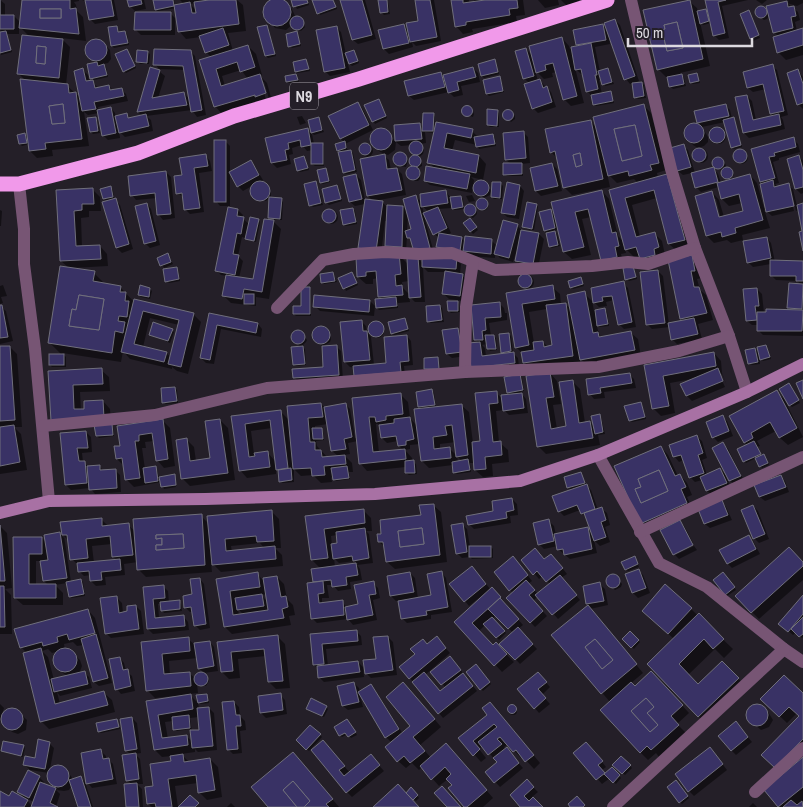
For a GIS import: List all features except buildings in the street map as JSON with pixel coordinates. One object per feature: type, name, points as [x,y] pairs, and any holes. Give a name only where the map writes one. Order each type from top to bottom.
[{"type":"highway","name":"N9","points":[[0,184],[19,184],[138,154],[234,116],[342,85],[607,0]]},
{"type":"street","points":[[631,0],[671,169],[694,248],[730,336],[747,392]]},
{"type":"street","points":[[19,184],[24,229],[24,264],[36,349],[49,500]]},
{"type":"street","points":[[277,308],[322,260],[354,254],[401,252],[419,254],[452,253],[495,270],[592,266],[628,262],[648,264],[694,248]]},
{"type":"street","points":[[465,372],[466,306],[473,262]]},
{"type":"street","points":[[43,426],[155,415],[266,388],[465,372],[598,367],[679,351],[730,336]]},
{"type":"street","points":[[0,513],[49,500],[205,499],[375,494],[520,481],[598,455],[747,392],[803,364]]},
{"type":"street","points":[[598,455],[659,563],[707,587],[784,650],[803,662]]},
{"type":"street","points":[[640,532],[803,457]]},
{"type":"street","points":[[613,807],[784,650]]},
{"type":"street","points":[[755,792],[803,748]]}]
